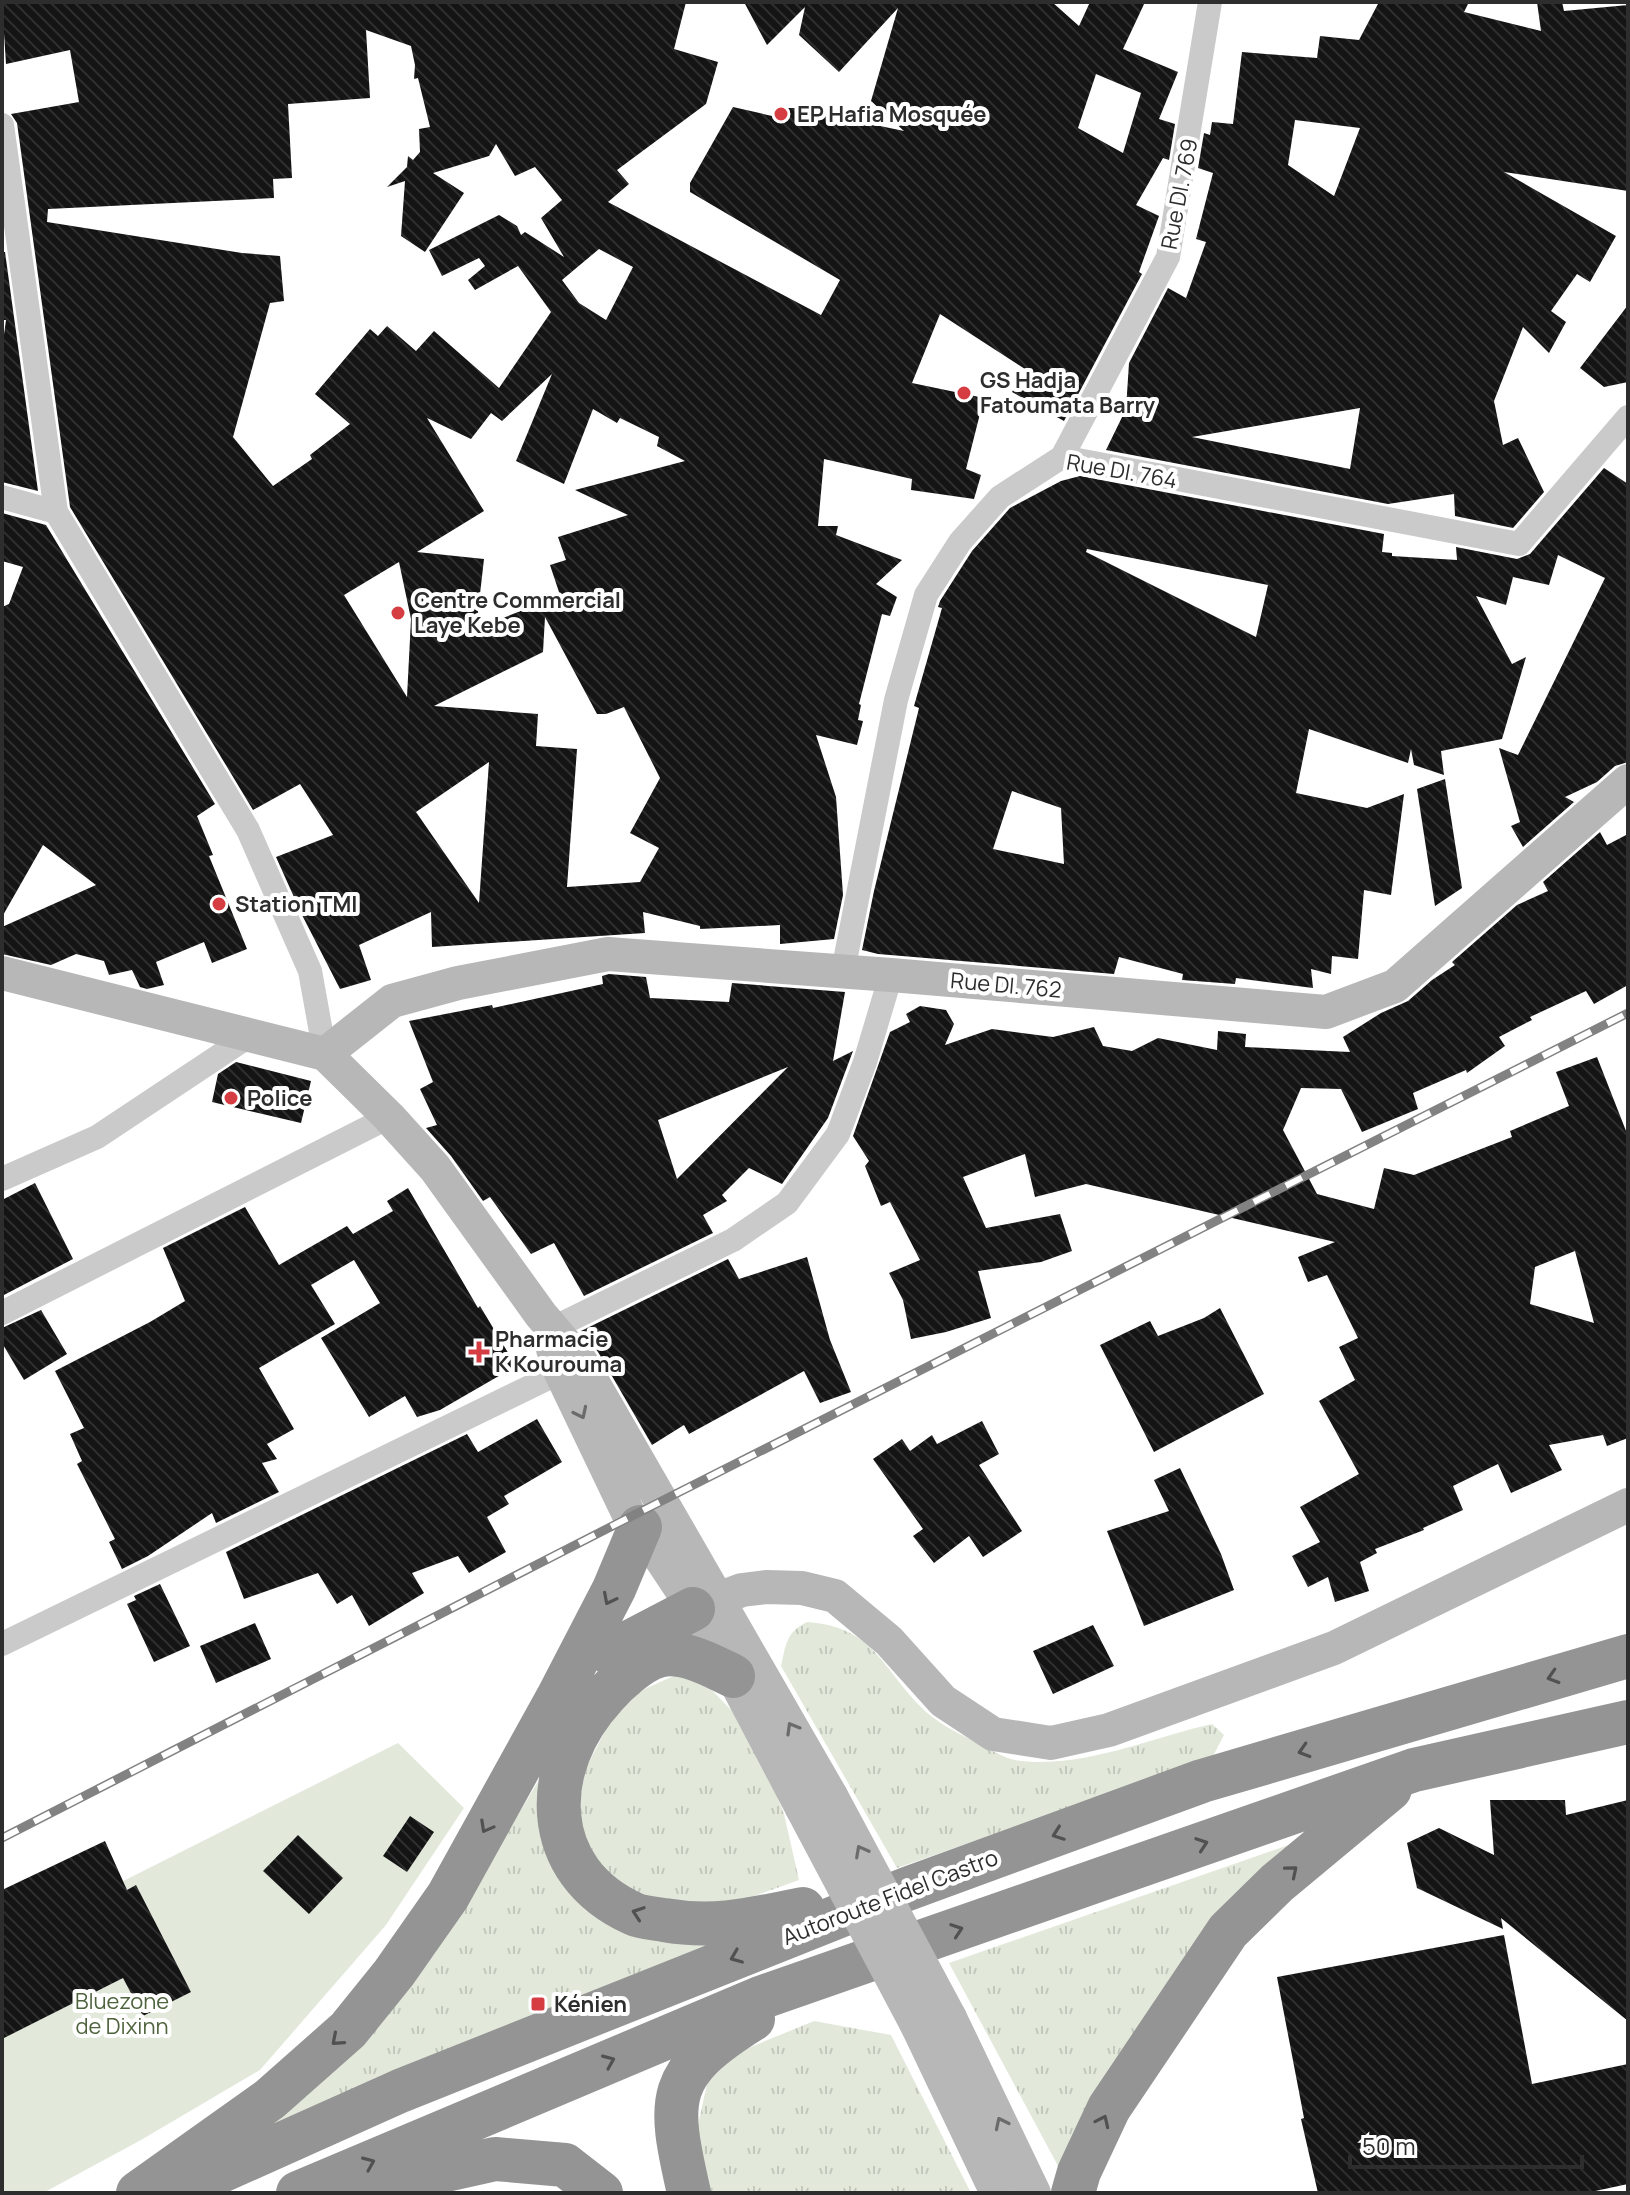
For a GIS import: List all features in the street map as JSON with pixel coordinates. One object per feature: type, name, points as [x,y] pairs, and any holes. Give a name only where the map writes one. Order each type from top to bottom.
[{"type":"highway","points":[[138,2193],[270,2099],[348,2030],[394,1973],[448,1896],[557,1699],[614,1589],[640,1527]]},
{"type":"highway","points":[[557,1699],[624,1645],[713,1614]]},
{"type":"highway","points":[[713,1614],[658,1656],[621,1678],[589,1713],[561,1774],[559,1809],[563,1843],[579,1871],[604,1897],[637,1915],[680,1923],[721,1925],[907,1889]]},
{"type":"highway","points":[[658,1656],[682,1656],[704,1662],[733,1676]]},
{"type":"highway","name":"Autoroute Fidel Castro","points":[[172,2193],[400,2091],[907,1889],[1202,1781],[1628,1656]]},
{"type":"highway","points":[[298,2193],[745,2004],[820,1977],[1414,1770],[1628,1722]]},
{"type":"highway","points":[[1073,2193],[1079,2172],[1109,2108],[1228,1931],[1277,1883],[1414,1770]]},
{"type":"highway","points":[[689,2193],[677,2141],[675,2111],[682,2082],[695,2063],[722,2039],[820,1977]]},
{"type":"highway","points":[[381,2193],[428,2174],[495,2159],[565,2165],[601,2193]]},
{"type":"main road","name":"Rue DI. 762","points":[[325,1054],[392,1001],[458,983],[608,954],[1326,1012],[1395,986],[1628,781]]},
{"type":"main road","points":[[2,973],[325,1054],[435,1168],[547,1322],[817,1802],[917,2025],[997,2193]]},
{"type":"main road","points":[[571,1368],[630,1517],[713,1614],[733,1676],[817,1802],[950,2018],[1034,2193]]},
{"type":"main road","points":[[713,1614],[742,1590],[802,1588],[835,1596],[889,1641],[943,1701],[993,1734],[1051,1743],[1109,1730],[1334,1648],[1628,1505]]},
{"type":"street","name":"Rue DI. 769","points":[[1062,457],[1168,257],[1210,2]]},
{"type":"street","points":[[2,125],[56,512],[248,830],[310,971],[325,1054]]},
{"type":"street","name":"Rue DI. 764","points":[[843,971],[896,700],[926,595],[960,542],[1000,497],[1062,457],[1519,544],[1628,417]]},
{"type":"street","points":[[2,497],[56,512]]},
{"type":"street","points":[[547,1322],[733,1240],[787,1203],[838,1134],[865,1062],[891,975]]},
{"type":"street","points":[[2,1179],[97,1137],[249,1036]]},
{"type":"street","points":[[2,1313],[389,1117]]},
{"type":"street","points":[[2,1644],[571,1368]]},
{"type":"street","points":[[433,2193],[480,2177],[565,2165]]},
{"type":"green space","points":[[807,1622],[847,1631],[861,1640],[933,1718],[1011,1759],[1040,1762],[1090,1757],[1212,1724],[1224,1735],[1212,1758],[897,1868],[781,1666],[791,1635]]},
{"type":"green space","points":[[678,1674],[701,1679],[735,1714],[764,1761],[784,1814],[799,1880],[738,1902],[656,1907],[605,1883],[585,1849],[578,1810],[586,1768],[607,1727],[638,1692]]},
{"type":"green space","points":[[563,1740],[565,1878],[769,1933],[227,2158],[351,2053],[433,1956]]},
{"type":"green space","name":"Bluezone de Dixinn","points":[[398,1743],[464,1808],[386,1925],[260,2070],[43,2193],[2,2193],[2,1942]]},
{"type":"green space","points":[[1323,1833],[1064,2177],[949,1963]]},
{"type":"green space","points":[[814,2021],[891,2035],[971,2193],[704,2193],[694,2143],[707,2084],[736,2053]]},
{"type":"building","points":[[2,2],[686,2],[674,49],[718,62],[706,104],[617,170],[629,184],[608,202],[821,315],[840,280],[690,192],[690,183],[733,107],[781,118],[784,108],[794,108],[904,131],[871,101],[898,8],[839,72],[799,35],[805,7],[767,45],[744,2],[1052,2],[1079,26],[1090,2],[1145,2],[1123,49],[1178,72],[1159,119],[1175,124],[1169,160],[1163,158],[1136,205],[1159,216],[1139,272],[1142,274],[1064,421],[1012,392],[1025,369],[940,314],[912,383],[984,398],[966,469],[981,475],[974,499],[911,490],[912,479],[824,459],[818,526],[838,526],[836,535],[902,560],[876,584],[897,597],[890,616],[882,614],[859,704],[858,720],[863,721],[857,745],[816,735],[836,797],[843,895],[834,939],[780,944],[780,925],[700,929],[700,926],[643,912],[645,933],[432,947],[431,912],[359,945],[371,980],[340,989],[276,857],[333,835],[300,784],[253,810],[70,507],[17,123],[11,114],[79,102],[70,50],[6,64]],"holes":[[[366,30],[411,46],[414,79],[418,78],[430,127],[419,129],[420,152],[413,160],[408,156],[407,167],[387,187],[405,181],[401,236],[425,252],[464,193],[433,173],[489,156],[496,144],[515,176],[535,167],[562,200],[541,218],[564,257],[525,232],[521,235],[517,226],[499,215],[429,250],[442,276],[479,258],[485,266],[468,280],[475,290],[518,266],[551,312],[499,388],[434,331],[416,351],[387,326],[378,336],[370,329],[315,394],[350,424],[310,455],[312,459],[273,486],[233,437],[270,303],[284,301],[280,256],[242,253],[47,222],[48,209],[274,198],[273,179],[292,178],[288,104],[370,98]],[[1096,74],[1141,93],[1123,153],[1078,128]],[[599,249],[633,267],[606,320],[579,303],[562,280]],[[552,374],[516,461],[564,484],[593,409],[617,423],[620,418],[659,437],[657,446],[685,461],[575,490],[628,515],[558,537],[566,560],[550,565],[560,595],[476,629],[484,559],[417,552],[484,511],[427,418],[471,439],[491,413],[502,421]],[[399,562],[411,619],[407,697],[344,595]],[[545,617],[597,714],[624,707],[660,778],[630,833],[659,848],[640,882],[567,887],[577,749],[536,746],[538,714],[434,706],[543,652]],[[489,762],[479,903],[416,812]]]},
{"type":"building","points":[[1379,2],[1469,2],[1464,12],[1541,31],[1537,2],[1562,2],[1564,11],[1628,5],[1628,191],[1504,172],[1616,236],[1590,282],[1577,274],[1551,311],[1566,322],[1549,353],[1523,327],[1494,401],[1503,445],[1518,438],[1544,492],[1513,528],[1455,516],[1454,494],[1388,504],[1106,450],[1126,409],[1129,363],[1168,288],[1186,298],[1206,242],[1196,239],[1213,173],[1198,168],[1204,133],[1210,135],[1212,122],[1233,124],[1242,52],[1317,58],[1320,36],[1359,40]],"holes":[[[1295,120],[1360,128],[1334,196],[1288,165]],[[1360,408],[1350,469],[1192,437]]]},
{"type":"building","points":[[2,252],[5,252],[38,491],[2,482],[2,349],[6,320],[2,320]]},
{"type":"building","points":[[1628,305],[1628,382],[1604,387],[1580,368]]},
{"type":"building","points":[[1604,468],[1628,484],[1628,762],[1615,766],[1597,782],[1565,797],[1574,802],[1523,847],[1511,826],[1520,822],[1499,748],[1518,755],[1605,578],[1558,555],[1549,585],[1513,577],[1506,605],[1476,596],[1512,664],[1526,657],[1502,739],[1441,751],[1444,775],[1414,765],[1411,749],[1408,763],[1309,729],[1296,793],[1367,808],[1404,794],[1391,895],[1364,890],[1358,959],[1332,956],[1331,974],[1311,969],[1313,988],[1236,978],[1235,984],[1182,980],[1183,974],[1119,957],[1114,974],[878,954],[862,950],[919,708],[914,706],[942,608],[938,607],[940,601],[972,551],[1010,508],[1061,481],[1080,476],[1384,534],[1382,552],[1392,553],[1392,556],[1457,560],[1456,547],[1517,559],[1530,554]],"holes":[[[1087,549],[1268,585],[1256,637],[1086,552]],[[1012,791],[1061,808],[1064,864],[993,849]]]},
{"type":"building","points":[[2,513],[46,525],[215,804],[197,816],[213,855],[209,856],[247,949],[212,963],[204,942],[156,962],[164,985],[147,989],[140,987],[132,970],[109,975],[104,961],[76,954],[51,965],[2,954],[2,927],[96,885],[43,845],[2,917],[2,607],[9,604],[23,567],[2,561]]},
{"type":"building","points":[[1445,779],[1462,888],[1435,906],[1417,789]]},
{"type":"building","points":[[1600,832],[1607,845],[1628,834],[1628,985],[1594,1004],[1586,991],[1530,1017],[1532,1020],[1499,1037],[1505,1046],[1467,1073],[1466,1070],[1413,1093],[1418,1109],[1362,1132],[1341,1089],[1301,1088],[1283,1130],[1317,1194],[1374,1209],[1384,1168],[1414,1175],[1512,1137],[1510,1131],[1569,1106],[1556,1072],[1597,1057],[1628,1136],[1628,1438],[1607,1446],[1603,1435],[1549,1445],[1562,1470],[1511,1493],[1498,1464],[1453,1486],[1463,1510],[1424,1530],[1375,1549],[1377,1553],[1360,1562],[1369,1591],[1335,1602],[1328,1577],[1308,1587],[1292,1556],[1320,1542],[1300,1507],[1359,1474],[1319,1401],[1355,1380],[1339,1347],[1358,1338],[1327,1275],[1308,1282],[1298,1257],[1335,1242],[1086,1184],[1035,1197],[1025,1154],[963,1177],[986,1228],[1060,1214],[1072,1251],[1041,1262],[978,1271],[991,1318],[911,1339],[903,1300],[889,1273],[920,1260],[890,1202],[881,1206],[865,1166],[869,1161],[853,1136],[890,1032],[910,1022],[906,1014],[920,1006],[946,1010],[954,1024],[945,1045],[992,1029],[1053,1037],[1094,1027],[1103,1046],[1132,1051],[1158,1038],[1217,1050],[1218,1031],[1246,1034],[1245,1047],[1350,1052],[1343,1037],[1381,1013],[1408,1001],[1455,965],[1452,962],[1517,905],[1548,891],[1543,882]],"holes":[[[1575,1251],[1594,1323],[1530,1304],[1535,1267]]]},
{"type":"building","points":[[602,976],[646,977],[650,998],[729,1002],[732,983],[845,992],[833,1061],[853,1051],[828,1118],[782,1184],[749,1168],[722,1195],[727,1201],[703,1215],[713,1233],[584,1296],[554,1243],[531,1254],[490,1197],[483,1201],[451,1156],[426,1128],[437,1125],[420,1089],[433,1082],[409,1021],[492,1005],[493,1008],[603,984]],"holes":[[[788,1067],[677,1179],[658,1120]]]},
{"type":"building","points":[[236,1062],[311,1081],[301,1123],[212,1102],[218,1074]]},
{"type":"building","points":[[35,1183],[73,1259],[2,1296],[2,1200]]},
{"type":"building","points":[[408,1188],[478,1308],[480,1306],[516,1366],[440,1410],[417,1417],[405,1396],[369,1417],[321,1338],[380,1303],[354,1260],[311,1285],[335,1324],[259,1368],[294,1429],[267,1444],[277,1459],[262,1463],[279,1492],[216,1523],[212,1513],[148,1556],[122,1569],[109,1542],[115,1539],[77,1464],[82,1461],[70,1434],[84,1428],[55,1371],[185,1301],[163,1248],[245,1207],[279,1265],[347,1226],[353,1234],[393,1211],[387,1201]]},
{"type":"building","points":[[807,1257],[830,1340],[851,1392],[820,1403],[804,1371],[689,1434],[684,1425],[652,1445],[598,1352],[581,1331],[728,1259],[739,1279]]},
{"type":"building","points":[[1220,1308],[1264,1394],[1154,1452],[1100,1345],[1150,1321],[1158,1336],[1204,1318]]},
{"type":"building","points":[[41,1310],[67,1354],[24,1380],[2,1343],[2,1328]]},
{"type":"building","points":[[537,1419],[562,1462],[504,1496],[509,1504],[487,1517],[506,1552],[469,1573],[458,1556],[412,1573],[424,1593],[369,1626],[352,1595],[337,1604],[318,1573],[244,1599],[226,1552],[467,1434],[478,1452]]},
{"type":"building","points":[[982,1421],[999,1454],[979,1465],[1022,1531],[983,1557],[969,1536],[934,1563],[913,1536],[923,1529],[873,1459],[902,1439],[910,1451],[932,1435],[937,1444]]},
{"type":"building","points":[[1180,1468],[1221,1554],[1234,1590],[1144,1626],[1107,1531],[1169,1511],[1154,1480]]},
{"type":"building","points":[[160,1584],[190,1646],[154,1662],[127,1604],[136,1600],[134,1596]]},
{"type":"building","points":[[255,1623],[271,1659],[216,1683],[200,1646]]},
{"type":"building","points":[[1093,1625],[1114,1666],[1053,1694],[1033,1651]]},
{"type":"building","points":[[1490,1800],[1565,1800],[1566,1815],[1628,1800],[1628,2021],[1501,1918],[1503,1929],[1417,1888],[1407,1843],[1439,1828],[1494,1855]]},
{"type":"building","points":[[410,1816],[434,1832],[407,1872],[383,1856]]},
{"type":"building","points":[[298,1835],[343,1878],[309,1914],[263,1871]]},
{"type":"building","points":[[105,1841],[127,1890],[136,1885],[191,1992],[143,2016],[123,1978],[2,2039],[2,1890]]},
{"type":"building","points":[[1504,1935],[1532,2084],[1628,2064],[1628,2184],[1586,2193],[1318,2193],[1301,2119],[1304,2118],[1277,1977]]},
{"type":"railway","points":[[2,1838],[1628,1013]]},
{"type":"place","name":"EP Hafia Mosquée","points":[[781,114]]},
{"type":"place","name":"GS Hadja Fatoumata Barry","points":[[964,393]]},
{"type":"place","name":"Centre Commercial Laye Kebe","points":[[398,613]]},
{"type":"place","name":"Station TMI","points":[[219,904]]},
{"type":"place","name":"Police","points":[[231,1098]]},
{"type":"place","name":"Pharmacie K Kourouma","points":[[479,1352]]},
{"type":"place","name":"Kénien","points":[[538,2004]]}]
